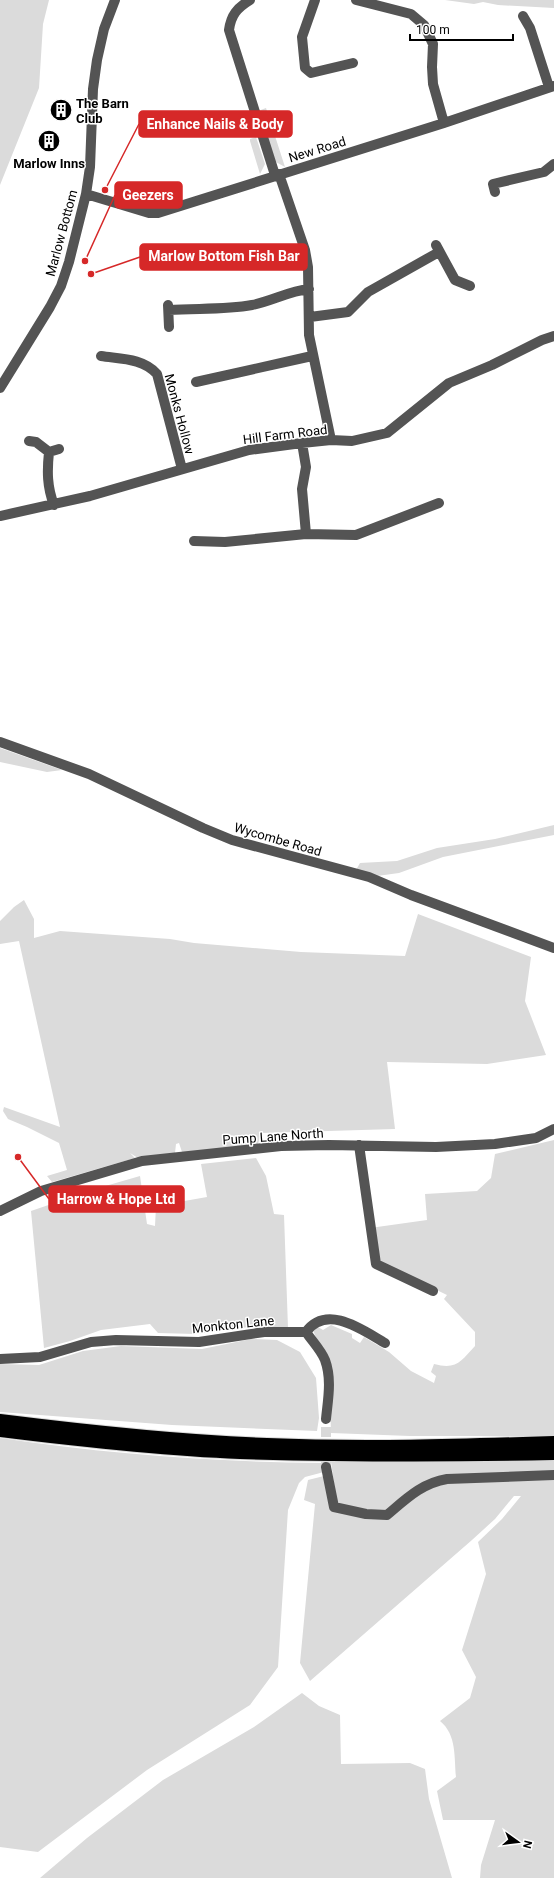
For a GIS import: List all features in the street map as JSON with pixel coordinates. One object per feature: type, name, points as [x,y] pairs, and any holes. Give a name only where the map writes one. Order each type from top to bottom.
[{"type":"highway","points":[[0,1420],[85,1430],[267,1444],[464,1445],[554,1442]]},
{"type":"highway","points":[[0,1431],[89,1442],[239,1453],[461,1455],[554,1454]]},
{"type":"street","name":"Marlow Bottom","points":[[0,388],[50,307],[61,286],[86,194],[90,167],[93,90],[97,60],[104,29],[115,0]]},
{"type":"street","points":[[250,0],[237,8],[231,20],[229,30],[277,174],[305,250],[308,267],[310,317],[309,336],[312,356],[331,440]]},
{"type":"street","points":[[315,0],[302,38],[306,50],[305,68],[311,73],[353,63]]},
{"type":"street","points":[[356,0],[411,14],[424,25],[433,44],[433,84],[444,123]]},
{"type":"street","points":[[522,14],[530,28],[552,87]]},
{"type":"street","name":"New Road","points":[[86,194],[149,213],[158,212],[444,123],[552,87]]},
{"type":"street","points":[[495,192],[493,184],[544,172],[554,164]]},
{"type":"street","points":[[310,317],[348,312],[368,292],[438,248],[455,280],[470,286]]},
{"type":"street","points":[[169,327],[169,307],[229,309],[255,304],[295,290],[309,289]]},
{"type":"street","name":"Hill Farm Road","points":[[0,516],[90,496],[249,450],[331,440],[352,441],[387,433],[449,383],[492,365],[542,340],[554,336]]},
{"type":"street","name":"Monks Hollow","points":[[101,356],[129,364],[150,366],[157,374],[182,469]]},
{"type":"street","points":[[196,382],[209,375],[312,356]]},
{"type":"street","points":[[29,441],[36,442],[54,451],[47,472],[50,495],[54,505]]},
{"type":"street","points":[[302,443],[306,467],[302,489],[306,534]]},
{"type":"street","points":[[198,539],[225,542],[259,535],[356,535],[434,504]]},
{"type":"street","name":"Wycombe Road","points":[[0,742],[89,774],[202,828],[232,840],[369,877],[411,895],[554,948]]},
{"type":"street","name":"Pump Lane North","points":[[0,1211],[41,1191],[142,1161],[281,1146],[359,1145],[436,1147],[495,1144],[536,1138],[554,1129]]},
{"type":"street","points":[[359,1145],[376,1264],[433,1291]]},
{"type":"street","points":[[326,1419],[330,1387],[328,1372],[324,1359],[306,1332],[315,1323],[329,1319],[338,1320],[348,1323],[385,1343]]},
{"type":"street","name":"Monkton Lane","points":[[0,1359],[40,1357],[91,1342],[116,1340],[200,1342],[264,1332],[306,1332]]},
{"type":"street","points":[[326,1467],[334,1507],[366,1514],[387,1515],[420,1488],[434,1481],[447,1479],[554,1475]]},
{"type":"shaded area","points":[[0,0],[49,0],[43,24],[39,88],[0,185]]},
{"type":"shaded area","points":[[445,0],[554,0],[554,8],[498,5],[483,2],[474,4]]},
{"type":"shaded area","points":[[266,108],[285,167],[274,161],[258,111]]},
{"type":"shaded area","points":[[256,137],[265,164],[260,174],[250,141],[250,139]]},
{"type":"shaded area","points":[[0,748],[62,770],[47,772],[0,762]]},
{"type":"shaded area","points":[[554,825],[554,835],[443,857],[399,873],[377,876],[356,870],[360,863],[397,861],[437,848],[495,839]]},
{"type":"shaded area","points":[[24,900],[34,919],[34,938],[60,931],[170,939],[194,943],[301,952],[405,956],[418,914],[531,957],[525,1001],[546,1055],[487,1064],[387,1062],[395,1129],[261,1133],[258,1144],[183,1155],[179,1143],[176,1144],[175,1153],[138,1158],[130,1153],[135,1158],[52,1182],[47,1176],[67,1170],[59,1143],[8,1119],[3,1111],[4,1107],[60,1127],[19,941],[0,944],[0,921],[14,907]]},
{"type":"shaded area","points":[[554,1140],[554,1436],[410,1436],[331,1433],[330,1407],[324,1366],[313,1330],[318,1327],[323,1330],[331,1325],[352,1334],[352,1338],[360,1343],[364,1337],[389,1352],[411,1371],[434,1383],[436,1376],[431,1372],[434,1364],[448,1366],[458,1363],[475,1346],[475,1332],[444,1299],[447,1295],[377,1261],[370,1228],[427,1220],[425,1194],[477,1191],[491,1178],[495,1154]]},
{"type":"shaded area","points":[[256,1158],[266,1176],[274,1214],[284,1215],[288,1328],[256,1326],[195,1334],[158,1333],[150,1324],[101,1330],[44,1348],[31,1211],[95,1189],[140,1176],[147,1224],[155,1226],[156,1206],[207,1197],[201,1164]]},
{"type":"shaded area","points":[[251,1339],[277,1340],[300,1352],[316,1378],[319,1418],[317,1431],[172,1425],[0,1412],[0,1364],[39,1365],[83,1351],[121,1346],[202,1349]]},
{"type":"shaded area","points":[[0,1438],[121,1453],[242,1461],[323,1463],[324,1472],[305,1477],[299,1483],[288,1510],[278,1667],[250,1705],[147,1770],[38,1852],[0,1847]]},
{"type":"shaded area","points":[[554,1459],[554,1473],[448,1476],[387,1513],[337,1504],[331,1462],[418,1462]]},
{"type":"shaded area","points":[[324,1476],[333,1509],[387,1518],[418,1494],[438,1482],[554,1478],[554,1878],[480,1878],[481,1865],[495,1820],[443,1820],[437,1791],[456,1777],[455,1754],[452,1740],[449,1733],[440,1721],[470,1698],[476,1677],[462,1650],[486,1574],[478,1542],[502,1519],[521,1496],[514,1496],[495,1519],[472,1540],[310,1681],[300,1663],[315,1504],[304,1500],[308,1480]]},
{"type":"shaded area","points":[[302,1693],[319,1706],[340,1715],[341,1764],[410,1763],[425,1769],[429,1799],[452,1878],[40,1878],[87,1838],[163,1780],[254,1727]]},
{"type":"tunnel","points":[[326,1419],[326,1467]]},
{"type":"place","name":"The Barn Club","points":[[61,110]]},
{"type":"place","name":"Marlow Inns","points":[[49,141]]},
{"type":"place","name":"Enhance Nails & Body","points":[[105,190]]},
{"type":"place","name":"Geezers","points":[[85,261]]},
{"type":"place","name":"Marlow Bottom Fish Bar","points":[[91,274]]},
{"type":"place","name":"Harrow & Hope Ltd","points":[[18,1157]]}]
